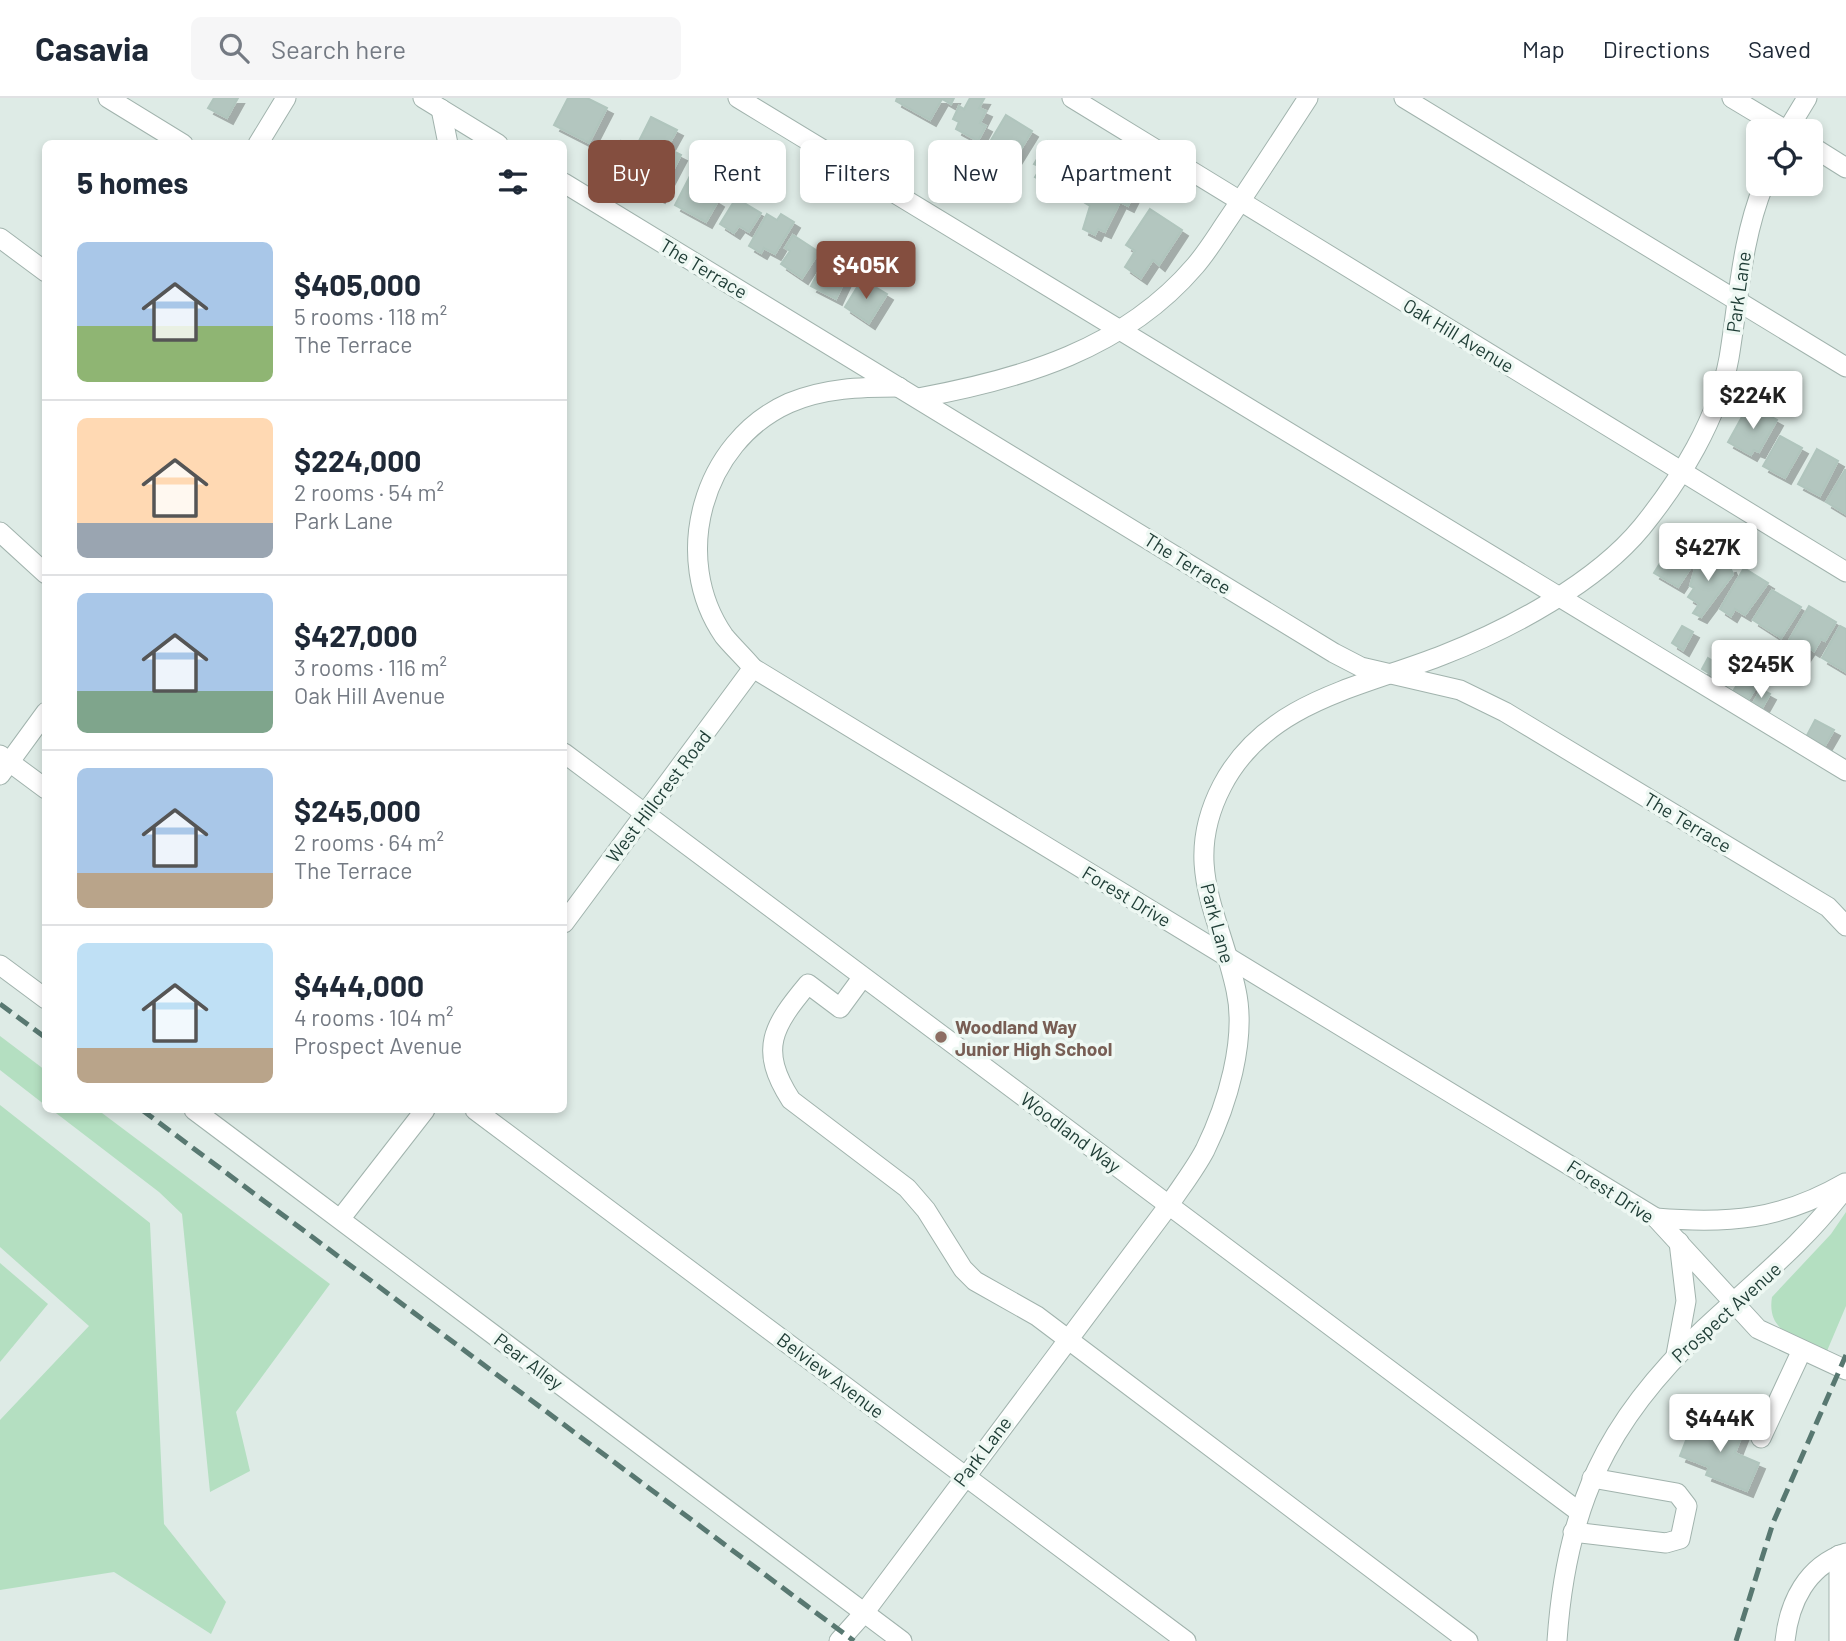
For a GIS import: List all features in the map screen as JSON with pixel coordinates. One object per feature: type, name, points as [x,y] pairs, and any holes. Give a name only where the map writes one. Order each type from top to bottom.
[{"type":"street","points":[[108,98],[176,140]]},
{"type":"street","points":[[260,140],[286,98]]},
{"type":"street","points":[[423,98],[491,140]]},
{"type":"street","points":[[738,98],[1846,771]]},
{"type":"street","name":"Oak Hill Avenue","points":[[1072,98],[1846,572]]},
{"type":"street","points":[[918,398],[979,387],[1036,370],[1122,331],[1165,297],[1197,265],[1308,98]]},
{"type":"street","points":[[1404,98],[1846,367]]},
{"type":"street","points":[[1732,98],[1767,119]]},
{"type":"street","points":[[1794,119],[1807,98]]},
{"type":"street","points":[[441,109],[447,140]]},
{"type":"street","points":[[1823,154],[1846,168]]},
{"type":"street","name":"The Terrace","points":[[567,185],[1334,653],[1362,667],[1452,687],[1505,712],[1837,911],[1846,926]]},
{"type":"street","name":"Park Lane","points":[[839,1641],[864,1613],[964,1474],[1168,1205],[1204,1152],[1220,1113],[1232,1069],[1237,1033],[1237,992],[1210,907],[1204,846],[1208,824],[1221,787],[1241,755],[1266,730],[1298,709],[1481,638],[1559,596],[1599,568],[1629,542],[1680,470],[1704,429],[1724,377],[1747,233],[1760,196]]},
{"type":"street","points":[[0,238],[42,269]]},
{"type":"street","name":"Forest Drive","points":[[899,387],[821,392],[788,404],[760,419],[737,442],[718,467],[704,496],[698,529],[703,586],[724,635],[753,668],[1656,1218],[1758,1329],[1846,1370]]},
{"type":"street","points":[[0,532],[42,570]]},
{"type":"street","name":"West Hillcrest Road","points":[[567,919],[753,668]]},
{"type":"street","points":[[42,717],[3,764],[42,787]]},
{"type":"street","name":"Woodland Way","points":[[567,755],[1578,1511]]},
{"type":"street","points":[[0,965],[42,996]]},
{"type":"street","points":[[862,978],[840,1008],[808,984],[778,1019],[773,1036],[774,1063],[780,1083],[806,1113],[907,1188],[926,1210],[963,1269],[975,1281],[1016,1301],[1468,1641]]},
{"type":"street","name":"Pear Alley","points":[[198,1113],[902,1641]]},
{"type":"street","points":[[341,1219],[423,1113]]},
{"type":"street","name":"Belview Avenue","points":[[479,1113],[1186,1641]]},
{"type":"street","points":[[1656,1218],[1706,1222],[1747,1219],[1812,1202],[1846,1185]]},
{"type":"street","name":"Prospect Avenue","points":[[1557,1641],[1560,1601],[1578,1511],[1592,1478],[1628,1416],[1675,1357],[1820,1223],[1846,1185]]},
{"type":"street","points":[[1675,1357],[1686,1301],[1679,1242]]},
{"type":"street","points":[[1761,1438],[1802,1350]]},
{"type":"street","points":[[1573,1532],[1666,1543],[1680,1539],[1687,1506],[1677,1493],[1592,1478]]},
{"type":"street","points":[[1785,1641],[1787,1618],[1804,1580],[1842,1554]]},
{"type":"street","points":[[1839,1641],[1842,1554]]},
{"type":"green space","points":[[0,1036],[42,1068],[42,1103],[0,1070]]},
{"type":"green space","points":[[0,1105],[150,1223],[164,1524],[226,1602],[211,1634],[114,1572],[0,1590],[0,1420],[89,1326],[0,1247]]},
{"type":"green space","points":[[56,1113],[102,1113],[330,1284],[236,1412],[250,1471],[210,1492],[182,1214],[159,1192]]},
{"type":"green space","points":[[1846,1212],[1846,1306],[1827,1351],[1796,1338],[1779,1327],[1771,1309],[1772,1297],[1831,1234]]},
{"type":"green space","points":[[0,1263],[48,1304],[0,1362]]},
{"type":"building","points":[[214,98],[238,98],[227,118],[208,108]]},
{"type":"building","points":[[568,98],[587,98],[607,108],[588,142],[554,125]]},
{"type":"building","points":[[897,98],[954,98],[951,104],[942,99],[930,120],[896,101]]},
{"type":"building","points":[[970,98],[984,99],[979,108],[986,111],[980,123],[986,126],[979,140],[956,129],[959,122],[953,119],[959,106],[964,109]]},
{"type":"building","points":[[1006,115],[1032,131],[1022,147],[1022,140],[991,140]]},
{"type":"building","points":[[651,117],[677,130],[671,140],[640,140]]},
{"type":"building","points":[[675,152],[681,155],[675,166]]},
{"type":"building","points":[[689,178],[689,203],[717,203],[706,222],[675,205]]},
{"type":"building","points":[[733,203],[744,203],[761,213],[749,232],[739,226],[734,233],[720,224]]},
{"type":"building","points":[[1085,203],[1120,203],[1105,232],[1098,229],[1095,235],[1083,229],[1090,206]]},
{"type":"building","points":[[1150,209],[1182,230],[1159,265],[1153,260],[1141,278],[1125,267],[1135,251],[1126,245]]},
{"type":"building","points":[[767,214],[777,220],[781,214],[794,222],[775,254],[764,248],[761,253],[749,246]]},
{"type":"building","points":[[793,235],[819,252],[802,278],[781,264],[790,251],[785,248]]},
{"type":"building","points":[[840,244],[849,249],[841,265],[850,269],[836,299],[811,286],[830,249],[836,253]]},
{"type":"building","points":[[862,279],[887,294],[869,323],[845,307]]},
{"type":"building","points":[[1754,407],[1777,420],[1759,452],[1754,450],[1751,455],[1728,442],[1743,415],[1747,418]]},
{"type":"building","points":[[1780,436],[1802,448],[1785,478],[1763,466]]},
{"type":"building","points":[[1817,449],[1838,461],[1820,496],[1798,484]]},
{"type":"building","points":[[1846,470],[1846,514],[1826,502]]},
{"type":"building","points":[[1678,534],[1703,549],[1678,587],[1654,573]]},
{"type":"building","points":[[1710,555],[1725,568],[1730,567],[1733,574],[1701,617],[1693,613],[1699,604],[1688,597],[1694,588],[1690,586],[1695,569]]},
{"type":"building","points":[[1744,568],[1768,583],[1745,615],[1735,609],[1731,616],[1720,609]]},
{"type":"building","points":[[1772,590],[1801,607],[1781,638],[1753,620]]},
{"type":"building","points":[[1809,606],[1836,622],[1825,641],[1821,639],[1814,651],[1809,648],[1803,657],[1785,647]]},
{"type":"building","points":[[1682,626],[1693,632],[1683,650],[1672,643]]},
{"type":"building","points":[[1840,626],[1846,629],[1846,672],[1822,658]]},
{"type":"building","points":[[1708,658],[1723,667],[1717,678],[1702,669]]},
{"type":"building","points":[[1743,675],[1758,684],[1747,702],[1732,693]]},
{"type":"building","points":[[1761,689],[1770,694],[1761,710],[1752,705]]},
{"type":"building","points":[[1815,720],[1834,730],[1823,749],[1805,739]]},
{"type":"building","points":[[1694,1420],[1722,1431],[1726,1423],[1744,1430],[1735,1453],[1759,1463],[1747,1491],[1706,1475],[1709,1467],[1680,1456]]},
{"type":"railway","points":[[0,1004],[42,1035]]},
{"type":"railway","points":[[146,1113],[854,1641]]},
{"type":"railway","points":[[1736,1641],[1773,1523],[1846,1355]]},
{"type":"place","name":"Woodland Way Junior High School","points":[[941,1037]]}]
